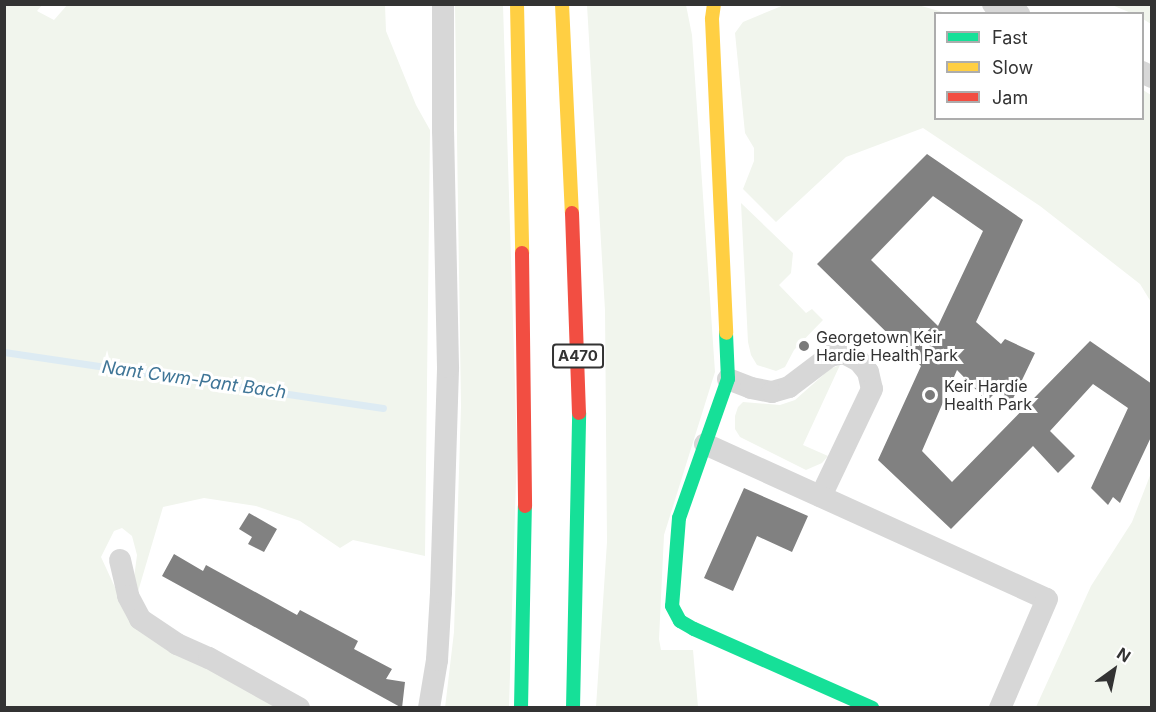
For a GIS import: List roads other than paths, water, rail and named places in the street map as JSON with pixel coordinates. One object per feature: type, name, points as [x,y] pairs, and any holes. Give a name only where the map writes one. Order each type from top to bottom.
[{"type":"main road","points":[[517,4],[526,457],[521,708]]},
{"type":"main road","name":"A470","points":[[562,4],[579,380],[573,708]]},
{"type":"main road","points":[[714,4],[712,19],[728,379],[679,518],[672,606],[680,621],[694,629],[872,708]]},
{"type":"street","points":[[429,708],[437,660],[441,592],[448,367],[443,4]]},
{"type":"street","points":[[993,4],[1014,12]]},
{"type":"street","points":[[728,379],[751,388],[772,392],[789,387],[830,356],[844,353],[859,361],[868,372],[872,388],[821,496]]},
{"type":"street","points":[[705,444],[1047,599],[1000,708]]},
{"type":"street","points":[[120,560],[128,596],[140,619],[177,644],[208,658],[299,708]]},
{"type":"waterway","name":"Nant Cwm-Pant Bach","points":[[4,352],[383,408]]},
{"type":"place","name":"Georgetown Keir Hardie Health Park","points":[[804,346]]},
{"type":"place","name":"Keir Hardie Health Park","points":[[930,395]]}]
